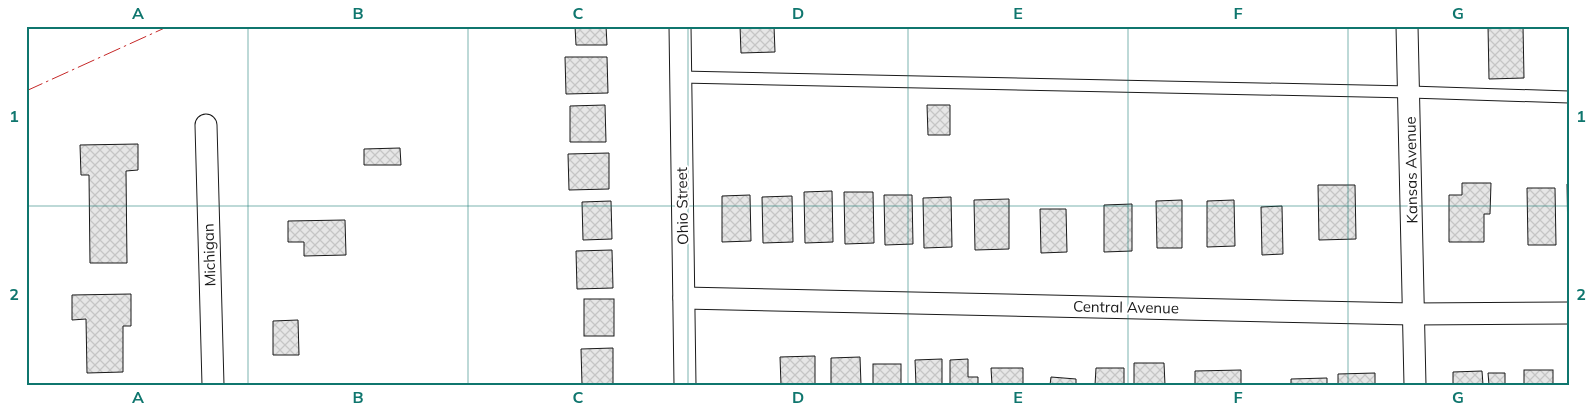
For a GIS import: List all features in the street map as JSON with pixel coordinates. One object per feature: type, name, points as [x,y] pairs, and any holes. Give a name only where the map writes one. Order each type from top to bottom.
[{"type":"street","name":"Ohio Street","points":[[680,26],[686,385]]},
{"type":"street","name":"Kansas Avenue","points":[[1407,26],[1410,92],[1412,314],[1415,385]]},
{"type":"street","name":"Michigan","points":[[206,125],[213,385]]},
{"type":"street","name":"Central Avenue","points":[[684,298],[1412,314],[1569,313]]},
{"type":"lane","points":[[681,78],[1410,92],[1569,97]]},
{"type":"building","points":[[575,26],[606,26],[607,45],[576,45]]},
{"type":"building","points":[[740,26],[774,26],[775,52],[741,53]]},
{"type":"building","points":[[1488,26],[1523,26],[1524,78],[1489,79]]},
{"type":"building","points":[[565,57],[607,57],[608,93],[566,94]]},
{"type":"building","points":[[605,105],[606,142],[570,142],[570,106]]},
{"type":"building","points":[[927,105],[950,105],[950,135],[928,135]]},
{"type":"building","points":[[138,144],[138,170],[126,171],[127,263],[90,263],[89,175],[81,175],[80,145]]},
{"type":"building","points":[[400,148],[401,165],[364,165],[364,149]]},
{"type":"building","points":[[609,153],[609,189],[569,190],[568,154]]},
{"type":"building","points":[[1462,183],[1491,183],[1490,214],[1484,214],[1484,242],[1449,242],[1449,195],[1462,195]]},
{"type":"building","points":[[1567,184],[1569,184],[1569,241],[1568,241]]},
{"type":"building","points":[[1318,185],[1355,185],[1356,239],[1319,240]]},
{"type":"building","points":[[1527,188],[1555,188],[1556,245],[1528,245]]},
{"type":"building","points":[[832,191],[833,242],[805,243],[804,192]]},
{"type":"building","points":[[844,192],[873,192],[874,243],[845,244]]},
{"type":"building","points":[[750,195],[751,241],[722,242],[722,196]]},
{"type":"building","points":[[884,195],[912,195],[913,244],[885,245]]},
{"type":"building","points":[[792,196],[793,242],[763,243],[762,197]]},
{"type":"building","points":[[951,197],[952,247],[924,248],[923,198]]},
{"type":"building","points":[[1009,199],[1009,249],[975,250],[974,200]]},
{"type":"building","points":[[1182,200],[1182,248],[1157,248],[1156,201]]},
{"type":"building","points":[[1234,200],[1235,246],[1207,247],[1207,201]]},
{"type":"building","points":[[611,201],[612,239],[583,240],[582,202]]},
{"type":"building","points":[[1132,204],[1132,251],[1104,252],[1104,205]]},
{"type":"building","points":[[1282,206],[1283,254],[1262,255],[1261,207]]},
{"type":"building","points":[[1040,209],[1066,209],[1067,252],[1041,253]]},
{"type":"building","points":[[345,220],[346,255],[304,256],[304,242],[288,242],[288,221]]},
{"type":"building","points":[[612,250],[613,288],[577,289],[576,251]]},
{"type":"building","points":[[131,294],[131,326],[123,326],[123,372],[87,373],[86,319],[72,320],[72,295]]},
{"type":"building","points":[[584,299],[614,299],[614,336],[584,336]]},
{"type":"building","points":[[298,320],[299,355],[273,355],[273,321]]},
{"type":"building","points":[[613,348],[613,385],[582,385],[581,349]]},
{"type":"building","points":[[815,356],[815,385],[781,385],[780,357]]},
{"type":"building","points":[[860,357],[861,385],[831,385],[831,358]]},
{"type":"building","points":[[942,359],[942,385],[916,385],[915,360]]},
{"type":"building","points":[[968,359],[968,377],[978,377],[978,385],[950,385],[950,360]]},
{"type":"building","points":[[1134,363],[1164,363],[1165,385],[1134,385]]},
{"type":"building","points":[[873,364],[901,364],[901,385],[873,385]]},
{"type":"building","points":[[991,368],[1023,368],[1023,385],[992,385]]},
{"type":"building","points":[[1096,368],[1124,368],[1124,385],[1095,385]]},
{"type":"building","points":[[1241,370],[1241,385],[1195,385],[1195,371]]},
{"type":"building","points":[[1524,370],[1553,370],[1553,385],[1524,385]]},
{"type":"building","points":[[1482,371],[1483,385],[1453,385],[1453,372]]},
{"type":"building","points":[[1375,373],[1375,385],[1338,385],[1338,374]]},
{"type":"building","points":[[1488,373],[1505,373],[1505,385],[1489,385]]},
{"type":"building","points":[[1051,377],[1076,379],[1076,385],[1050,385]]},
{"type":"building","points":[[1327,378],[1327,385],[1291,385],[1291,379]]},
{"type":"power","points":[[26,91],[169,26]]}]
